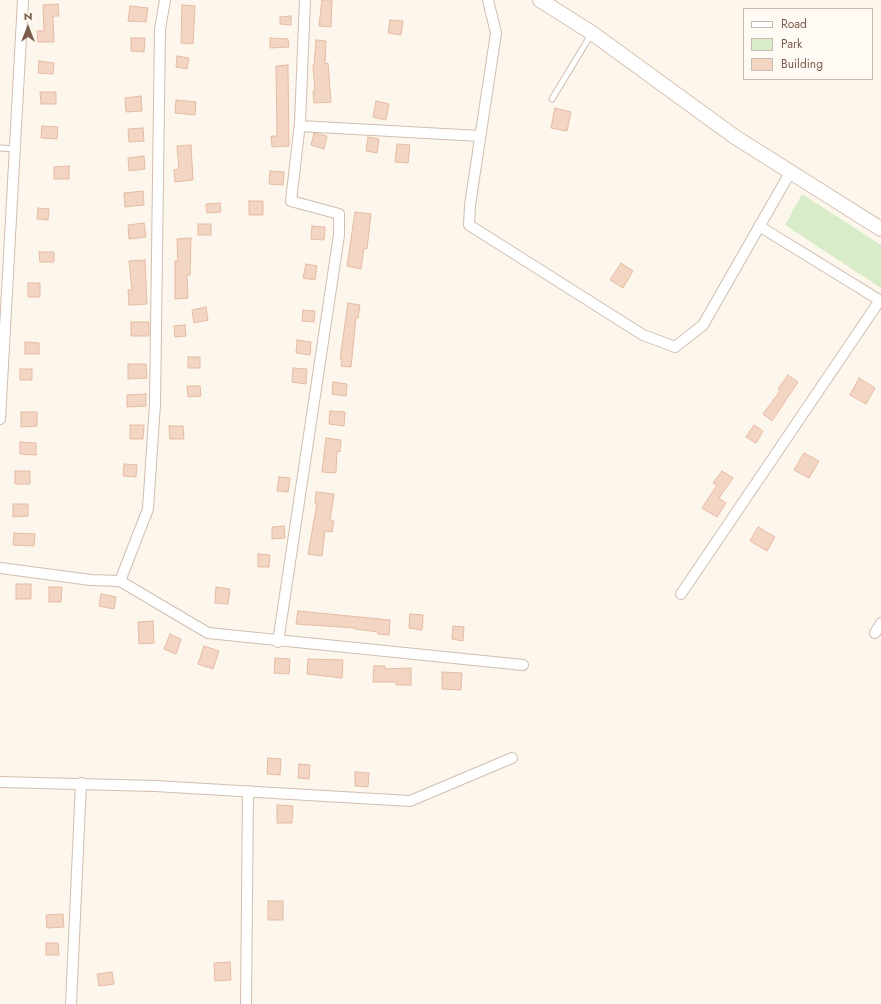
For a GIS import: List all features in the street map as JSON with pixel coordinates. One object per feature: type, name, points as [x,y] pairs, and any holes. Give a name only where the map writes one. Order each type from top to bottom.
[{"type":"main road","points":[[540,0],[592,32],[736,137],[881,229]]},
{"type":"street","points":[[0,419],[23,0]]},
{"type":"street","points":[[120,581],[148,509],[155,404],[160,37],[165,0]]},
{"type":"street","points":[[278,642],[339,235],[339,214],[291,201],[300,126],[305,0]]},
{"type":"street","points":[[488,0],[496,33],[480,136],[469,225],[643,335],[675,347],[703,325],[791,171]]},
{"type":"street","points":[[300,126],[480,136]]},
{"type":"street","points":[[681,594],[880,301],[759,226]]},
{"type":"street","points":[[0,568],[91,580],[120,581],[208,633],[278,642],[523,665]]},
{"type":"street","points":[[875,633],[881,623]]},
{"type":"street","points":[[0,782],[81,783],[410,800],[512,758]]},
{"type":"street","points":[[71,1004],[81,783]]},
{"type":"street","points":[[246,1004],[248,792]]},
{"type":"lane","points":[[552,99],[592,32]]},
{"type":"lane","points":[[0,148],[15,149]]},
{"type":"green space","points":[[802,194],[881,245],[881,288],[785,225]]},
{"type":"building","points":[[322,0],[332,0],[331,27],[319,26]]},
{"type":"building","points":[[58,4],[59,16],[53,16],[54,42],[38,42],[37,31],[44,31],[43,5]]},
{"type":"building","points":[[182,5],[195,6],[193,44],[181,43]]},
{"type":"building","points":[[130,6],[148,8],[146,22],[128,21]]},
{"type":"building","points":[[291,16],[291,25],[280,24],[280,17]]},
{"type":"building","points":[[390,20],[403,21],[401,35],[388,33]]},
{"type":"building","points":[[131,38],[145,38],[144,52],[131,51]]},
{"type":"building","points":[[270,38],[288,39],[289,47],[270,48]]},
{"type":"building","points":[[316,40],[326,41],[325,64],[328,63],[331,102],[314,103],[313,91],[315,91],[313,65]]},
{"type":"building","points":[[177,56],[189,58],[187,69],[176,67]]},
{"type":"building","points":[[39,61],[54,63],[53,74],[38,73]]},
{"type":"building","points":[[288,65],[289,146],[272,147],[271,136],[277,136],[276,66]]},
{"type":"building","points":[[40,92],[56,92],[56,104],[41,104]]},
{"type":"building","points":[[141,96],[142,111],[126,112],[125,98]]},
{"type":"building","points":[[176,100],[196,102],[195,115],[175,113]]},
{"type":"building","points":[[376,101],[389,104],[386,120],[373,117]]},
{"type":"building","points":[[555,108],[571,112],[567,131],[551,128]]},
{"type":"building","points":[[42,126],[58,127],[57,139],[41,138]]},
{"type":"building","points":[[143,128],[144,141],[129,142],[128,129]]},
{"type":"building","points":[[314,133],[327,136],[324,149],[311,145]]},
{"type":"building","points":[[368,137],[379,139],[377,153],[366,151]]},
{"type":"building","points":[[397,144],[410,145],[408,163],[395,162]]},
{"type":"building","points":[[191,145],[193,180],[175,182],[174,170],[179,169],[177,146]]},
{"type":"building","points":[[144,156],[145,169],[129,171],[128,158]]},
{"type":"building","points":[[69,166],[69,179],[54,179],[54,167]]},
{"type":"building","points":[[270,171],[284,172],[283,185],[269,184]]},
{"type":"building","points":[[143,191],[144,205],[125,207],[124,193]]},
{"type":"building","points":[[249,201],[263,201],[263,215],[249,215]]},
{"type":"building","points":[[220,203],[221,212],[207,213],[206,204]]},
{"type":"building","points":[[38,208],[49,209],[48,220],[37,219]]},
{"type":"building","points":[[355,212],[371,214],[367,249],[364,248],[361,269],[347,266]]},
{"type":"building","points":[[144,223],[146,237],[129,239],[128,225]]},
{"type":"building","points":[[198,224],[211,224],[211,235],[198,235]]},
{"type":"building","points":[[312,226],[325,227],[324,240],[311,239]]},
{"type":"building","points":[[191,238],[190,275],[187,275],[188,298],[175,299],[175,261],[178,261],[177,239]]},
{"type":"building","points":[[39,252],[54,252],[54,262],[40,262]]},
{"type":"building","points":[[145,260],[147,304],[129,305],[128,290],[132,290],[129,261]]},
{"type":"building","points":[[621,263],[633,271],[623,288],[610,280]]},
{"type":"building","points":[[306,264],[317,266],[315,280],[303,278]]},
{"type":"building","points":[[28,283],[40,283],[40,297],[28,297]]},
{"type":"building","points":[[348,303],[360,305],[358,318],[356,318],[351,367],[341,366],[342,359],[340,359]]},
{"type":"building","points":[[206,307],[208,320],[194,323],[192,310]]},
{"type":"building","points":[[303,310],[315,311],[314,322],[302,321]]},
{"type":"building","points":[[131,322],[149,322],[149,336],[131,336]]},
{"type":"building","points":[[185,325],[186,336],[175,337],[174,326]]},
{"type":"building","points":[[297,340],[311,342],[310,355],[296,353]]},
{"type":"building","points":[[25,342],[39,343],[39,354],[25,354]]},
{"type":"building","points":[[188,357],[200,357],[200,368],[188,368]]},
{"type":"building","points":[[128,364],[146,364],[147,378],[128,379]]},
{"type":"building","points":[[293,368],[307,369],[306,384],[292,382]]},
{"type":"building","points":[[20,369],[32,369],[32,380],[20,380]]},
{"type":"building","points":[[788,375],[798,382],[772,421],[763,414],[780,391],[778,389]]},
{"type":"building","points":[[859,378],[875,388],[866,404],[850,395]]},
{"type":"building","points":[[333,382],[347,384],[346,396],[332,394]]},
{"type":"building","points":[[187,386],[200,386],[201,396],[188,397]]},
{"type":"building","points":[[146,394],[146,406],[127,407],[127,395]]},
{"type":"building","points":[[330,411],[345,412],[344,426],[329,424]]},
{"type":"building","points":[[21,412],[37,412],[37,426],[21,427]]},
{"type":"building","points":[[130,425],[144,425],[143,439],[130,439]]},
{"type":"building","points":[[754,425],[763,431],[756,443],[746,437]]},
{"type":"building","points":[[169,426],[183,426],[184,439],[170,439]]},
{"type":"building","points":[[326,438],[341,440],[340,452],[337,451],[336,473],[322,472]]},
{"type":"building","points":[[20,442],[36,443],[36,455],[20,454]]},
{"type":"building","points":[[804,453],[819,461],[809,478],[794,470]]},
{"type":"building","points":[[124,464],[137,465],[136,477],[123,476]]},
{"type":"building","points":[[15,471],[30,471],[30,484],[15,484]]},
{"type":"building","points":[[722,471],[733,478],[719,498],[726,503],[717,517],[702,508],[717,485],[713,483]]},
{"type":"building","points":[[279,477],[290,478],[288,492],[277,491]]},
{"type":"building","points":[[316,492],[334,494],[330,520],[334,521],[332,532],[325,531],[322,556],[308,554],[317,504],[315,504]]},
{"type":"building","points":[[13,504],[28,504],[28,516],[13,517]]},
{"type":"building","points":[[284,526],[285,538],[272,539],[272,527]]},
{"type":"building","points":[[758,527],[775,537],[767,551],[750,541]]},
{"type":"building","points":[[14,533],[35,534],[34,546],[13,545]]},
{"type":"building","points":[[258,554],[270,555],[269,567],[258,567]]},
{"type":"building","points":[[16,584],[31,584],[31,599],[16,599]]},
{"type":"building","points":[[49,587],[62,587],[61,602],[49,602]]},
{"type":"building","points":[[216,587],[230,589],[228,604],[215,603]]},
{"type":"building","points":[[101,594],[116,597],[114,609],[99,606]]},
{"type":"building","points":[[298,611],[390,620],[389,635],[378,634],[378,632],[355,628],[296,624]]},
{"type":"building","points":[[410,614],[423,615],[422,630],[409,628]]},
{"type":"building","points":[[153,621],[154,643],[139,644],[138,622]]},
{"type":"building","points":[[453,626],[464,627],[463,641],[452,639]]},
{"type":"building","points":[[170,634],[181,639],[176,654],[164,649]]},
{"type":"building","points":[[204,646],[219,651],[213,669],[198,664]]},
{"type":"building","points":[[275,658],[290,659],[289,674],[274,673]]},
{"type":"building","points":[[308,659],[343,660],[342,678],[307,674]]},
{"type":"building","points":[[374,666],[385,666],[385,669],[411,668],[411,685],[396,685],[396,682],[373,682]]},
{"type":"building","points":[[442,672],[462,673],[461,690],[442,689]]},
{"type":"building","points":[[268,758],[281,759],[280,775],[267,774]]},
{"type":"building","points":[[299,764],[310,765],[309,779],[298,778]]},
{"type":"building","points":[[355,772],[369,773],[368,787],[355,786]]},
{"type":"building","points":[[277,805],[293,806],[292,823],[277,823]]},
{"type":"building","points":[[268,901],[283,901],[283,920],[268,920]]},
{"type":"building","points":[[63,914],[64,927],[47,928],[46,915]]},
{"type":"building","points":[[46,943],[58,943],[59,955],[46,955]]},
{"type":"building","points":[[230,962],[231,980],[215,981],[214,963]]},
{"type":"building","points":[[112,972],[114,984],[99,986],[97,974]]}]
